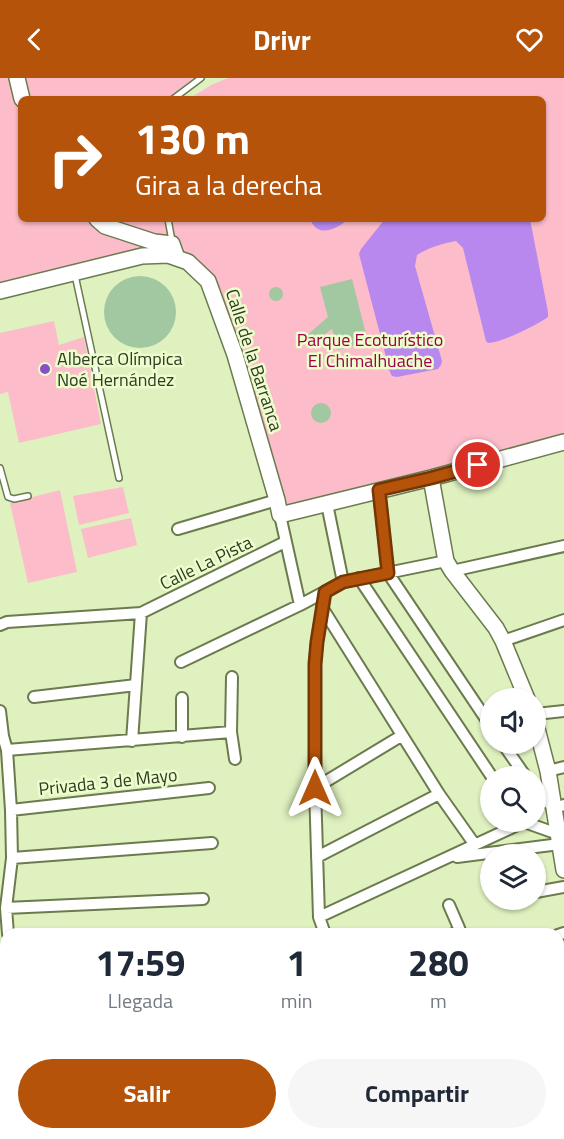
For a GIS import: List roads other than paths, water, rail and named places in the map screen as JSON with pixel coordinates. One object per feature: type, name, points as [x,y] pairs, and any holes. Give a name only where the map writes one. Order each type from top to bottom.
[{"type":"main road","points":[[17,78],[21,96]]},
{"type":"main road","points":[[100,222],[105,226],[175,251]]},
{"type":"main road","points":[[0,291],[142,256],[168,255],[175,251]]},
{"type":"main road","name":"Calle de la Barranca","points":[[175,251],[208,281],[234,355],[278,507]]},
{"type":"main road","points":[[278,507],[327,504],[564,442]]},
{"type":"main road","points":[[431,478],[449,566],[496,628],[522,688]]},
{"type":"main road","points":[[544,754],[559,806],[564,870]]},
{"type":"street","points":[[379,490],[388,573],[480,710]]},
{"type":"street","points":[[327,504],[343,582]]},
{"type":"street","points":[[178,529],[278,507],[300,605]]},
{"type":"street","name":"Calle La Pista","points":[[141,613],[285,542]]},
{"type":"street","points":[[181,662],[343,582],[564,546]]},
{"type":"street","points":[[359,578],[485,766]]},
{"type":"street","points":[[323,928],[319,917],[317,857],[315,664],[325,592]]},
{"type":"street","points":[[323,609],[401,736],[475,845]]},
{"type":"street","points":[[0,625],[7,622],[141,613],[132,741]]},
{"type":"street","points":[[503,641],[564,620]]},
{"type":"street","points":[[232,677],[231,732],[235,759]]},
{"type":"street","points":[[34,697],[136,685]]},
{"type":"street","points":[[182,698],[182,737]]},
{"type":"street","points":[[0,711],[11,810],[12,858],[6,908],[8,928]]},
{"type":"street","points":[[546,713],[564,711]]},
{"type":"street","points":[[4,753],[231,732]]},
{"type":"street","points":[[315,788],[401,736]]},
{"type":"street","points":[[549,771],[564,767]]},
{"type":"street","name":"Privada 3 de Mayo","points":[[11,810],[209,788]]},
{"type":"street","points":[[317,857],[439,794]]},
{"type":"street","points":[[319,917],[503,832]]},
{"type":"street","points":[[541,832],[561,844]]},
{"type":"street","points":[[12,858],[212,843]]},
{"type":"street","points":[[451,857],[561,844]]},
{"type":"street","points":[[546,890],[564,887]]},
{"type":"street","points":[[6,908],[203,899]]},
{"type":"street","points":[[449,905],[458,924],[457,928]]},
{"type":"lane","points":[[177,96],[201,78]]},
{"type":"lane","points":[[169,222],[175,251]]},
{"type":"lane","points":[[74,272],[119,478]]},
{"type":"lane","points":[[0,468],[8,497],[14,499],[28,496]]},
{"type":"place","name":"Alberca Olímpica Noé Hernández","points":[[45,369]]},
{"type":"park label","name":"Parque Ecoturístico El Chimalhuache","points":[[370,350]]}]
